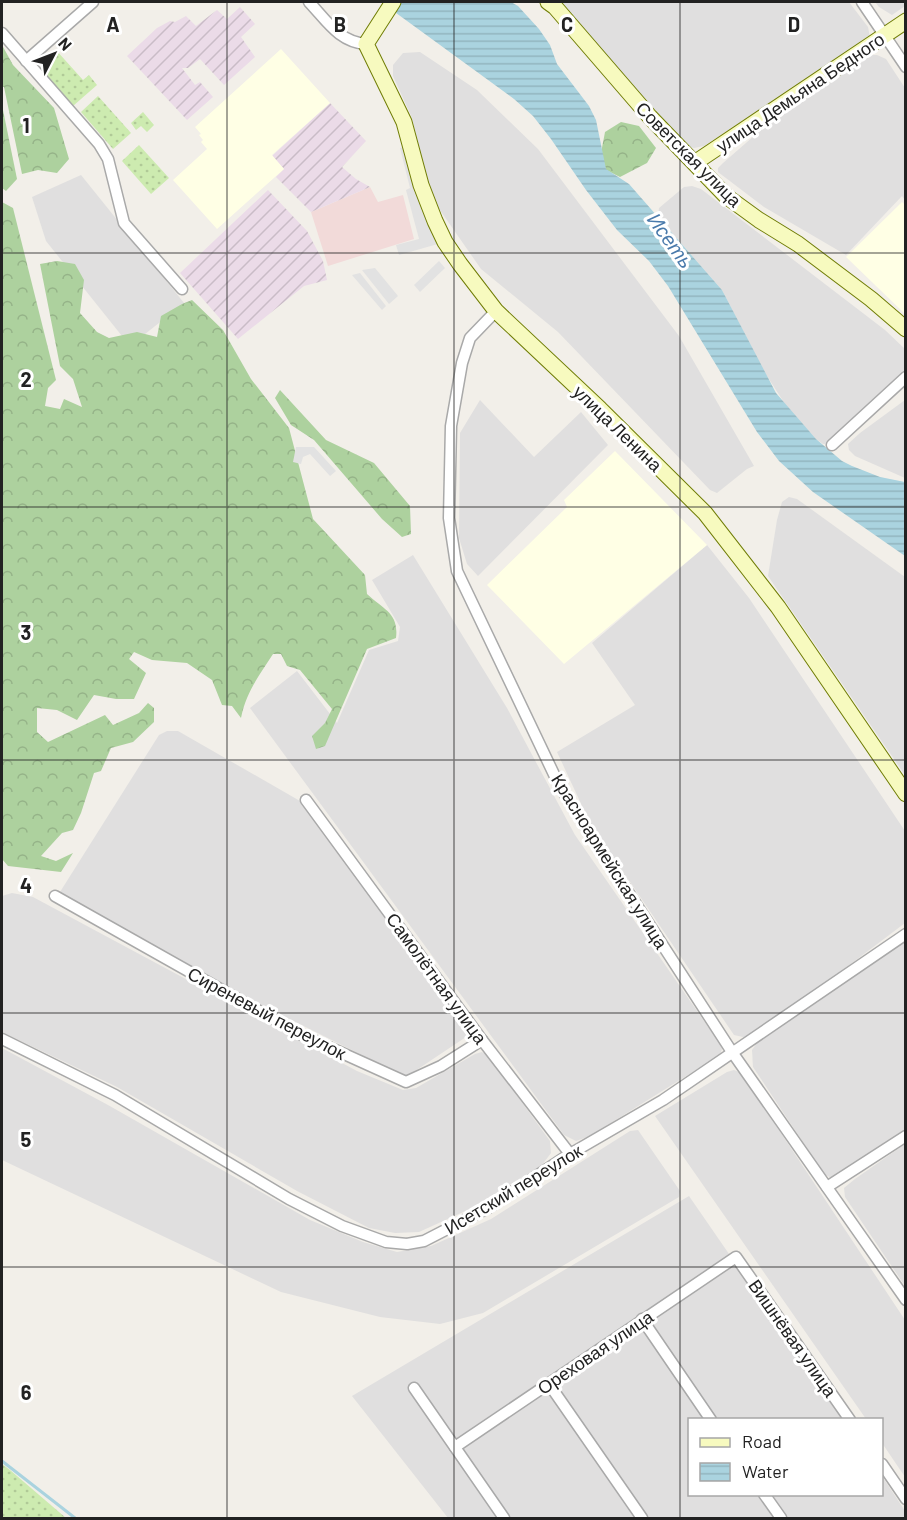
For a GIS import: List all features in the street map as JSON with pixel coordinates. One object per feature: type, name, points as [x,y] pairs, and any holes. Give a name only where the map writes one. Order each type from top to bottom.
[{"type":"street","points":[[26,61],[93,2]]},
{"type":"street","points":[[309,2],[340,35],[353,43],[366,44],[393,2]]},
{"type":"street","name":"Советская улица","points":[[548,2],[555,7],[650,117],[696,162],[726,196],[798,244],[871,299],[906,329]]},
{"type":"street","points":[[862,2],[906,67]]},
{"type":"street","name":"улица Демьяна Бедного","points":[[696,162],[906,21]]},
{"type":"street","points":[[2,33],[99,144],[108,159],[124,223],[182,289]]},
{"type":"street","name":"улица Ленина","points":[[366,44],[404,122],[421,185],[435,221],[450,249],[496,311],[600,409],[705,513],[778,607],[906,794]]},
{"type":"street","name":"Красноармейская улица","points":[[496,311],[470,338],[462,363],[451,426],[449,518],[457,571],[560,787],[732,1052],[906,1300]]},
{"type":"street","points":[[832,445],[906,377]]},
{"type":"street","name":"Самолётная улица","points":[[306,800],[482,1040],[570,1154]]},
{"type":"street","name":"Сиреневый переулок","points":[[55,896],[300,1034],[406,1082],[441,1066],[482,1040]]},
{"type":"street","name":"Исетский переулок","points":[[2,1039],[115,1095],[289,1199],[342,1226],[386,1242],[407,1244],[424,1241],[488,1208],[570,1154],[663,1100],[906,934]]},
{"type":"street","points":[[827,1187],[906,1136]]},
{"type":"street","name":"Ореховая улица","points":[[455,1447],[736,1257]]},
{"type":"street","name":"Вишнёвая улица","points":[[736,1257],[849,1418]]},
{"type":"street","points":[[642,1319],[710,1418]]},
{"type":"street","points":[[549,1384],[642,1518]]},
{"type":"street","points":[[414,1388],[504,1518]]},
{"type":"street","points":[[883,1465],[906,1498]]},
{"type":"street","points":[[765,1496],[781,1518]]},
{"type":"shaded area","points":[[560,2],[849,2],[868,27],[870,38],[704,146],[694,148],[687,146],[675,134]]},
{"type":"shaded area","points":[[875,2],[905,2],[905,6],[892,15]]},
{"type":"shaded area","points":[[240,7],[255,24],[241,37],[255,57],[224,85],[200,59],[188,68],[182,68],[195,85],[200,82],[213,97],[187,120],[127,56],[157,28],[170,21],[175,22],[186,16],[196,26],[217,10],[227,19]]},
{"type":"shaded area","points":[[281,49],[330,103],[272,155],[284,169],[217,229],[173,180],[207,149],[201,142],[203,140],[199,135],[201,134],[195,127]]},
{"type":"shaded area","points":[[420,52],[477,90],[538,149],[679,336],[754,466],[717,493],[710,490],[558,332],[481,269],[429,191],[412,118],[393,76],[393,65],[403,53]]},
{"type":"shaded area","points":[[871,55],[886,59],[905,88],[905,200],[902,196],[846,255],[764,207],[718,172],[718,168],[777,116],[819,86]]},
{"type":"shaded area","points":[[330,103],[366,141],[342,167],[370,187],[311,212],[276,177],[284,169],[272,156]]},
{"type":"shaded area","points":[[410,145],[445,242],[399,255],[396,245],[419,239],[406,190],[410,188],[400,148]]},
{"type":"shaded area","points":[[81,175],[184,303],[130,346],[46,241],[32,197]]},
{"type":"shaded area","points":[[692,186],[701,189],[885,330],[905,349],[905,371],[826,444],[816,439],[787,407],[765,373],[722,290],[658,217],[659,208],[684,187]]},
{"type":"shaded area","points":[[370,187],[378,202],[403,195],[414,239],[328,266],[311,212]]},
{"type":"shaded area","points":[[268,190],[307,231],[323,261],[327,280],[304,286],[238,339],[180,273]]},
{"type":"shaded area","points":[[902,202],[906,206],[905,314],[846,257]]},
{"type":"shaded area","points":[[439,261],[445,268],[420,292],[414,285]]},
{"type":"shaded area","points":[[375,268],[398,296],[389,304],[362,270]]},
{"type":"shaded area","points":[[360,273],[386,306],[382,310],[352,275]]},
{"type":"shaded area","points":[[480,400],[534,457],[581,412],[608,445],[478,576],[467,564],[459,538],[460,433]]},
{"type":"shaded area","points":[[905,400],[905,478],[855,456],[849,450],[848,444]]},
{"type":"shaded area","points":[[296,447],[314,447],[336,471],[330,476],[310,454],[303,457],[301,464],[293,462]]},
{"type":"shaded area","points":[[615,451],[707,545],[564,664],[487,585],[567,507],[564,500]]},
{"type":"shaded area","points":[[789,497],[797,499],[905,577],[905,775],[768,576],[777,520],[782,502]]},
{"type":"shaded area","points":[[707,545],[749,598],[905,831],[905,923],[819,988],[750,1036],[743,1037],[734,1035],[590,823],[557,752],[635,705],[592,643]]},
{"type":"shaded area","points":[[413,555],[507,708],[575,835],[722,1049],[720,1055],[590,1136],[576,1141],[564,1135],[250,708],[297,671],[337,723],[369,650],[398,641],[400,627],[372,580]]},
{"type":"shaded area","points":[[167,731],[178,731],[300,801],[468,1027],[469,1035],[409,1075],[402,1075],[153,951],[63,900],[60,892],[159,735]]},
{"type":"shaded area","points":[[12,893],[33,897],[357,1071],[403,1090],[416,1088],[482,1052],[489,1057],[550,1141],[551,1153],[542,1165],[472,1208],[419,1232],[395,1233],[369,1228],[297,1191],[117,1087],[2,1032],[2,896]]},
{"type":"shaded area","points":[[905,941],[905,1134],[833,1179],[824,1174],[753,1067],[752,1050],[757,1043]]},
{"type":"shaded area","points":[[2,1048],[108,1105],[310,1220],[363,1242],[397,1252],[431,1246],[491,1219],[630,1131],[638,1130],[680,1191],[679,1197],[483,1313],[440,1324],[380,1317],[281,1292],[2,1160]]},
{"type":"shaded area","points":[[734,1070],[739,1072],[747,1082],[905,1320],[905,1477],[883,1444],[883,1418],[865,1418],[655,1116]]},
{"type":"shaded area","points":[[905,1144],[905,1286],[845,1197],[844,1188]]},
{"type":"shaded area","points":[[689,1196],[842,1418],[688,1418],[688,1496],[883,1496],[883,1478],[905,1511],[905,1518],[448,1518],[352,1396]]},
{"type":"green space","points":[[2,45],[13,65],[54,108],[69,159],[57,173],[38,170],[22,174],[4,87],[2,87]]},
{"type":"green space","points":[[56,50],[83,80],[89,75],[97,85],[73,106],[41,70],[46,65],[44,61]]},
{"type":"green space","points":[[98,96],[131,133],[113,149],[81,112]]},
{"type":"green space","points":[[2,105],[17,179],[6,191],[2,188]]},
{"type":"green space","points":[[143,112],[154,125],[147,132],[141,126],[136,130],[131,123]]},
{"type":"green space","points":[[621,122],[639,126],[656,148],[647,163],[620,177],[606,170],[601,153],[605,132]]},
{"type":"green space","points":[[139,145],[169,178],[151,194],[122,161]]},
{"type":"green space","points":[[2,202],[13,208],[56,380],[48,388],[45,406],[60,409],[64,399],[82,407],[73,379],[60,366],[40,264],[57,261],[75,264],[84,280],[80,313],[97,332],[109,338],[137,332],[157,337],[161,316],[192,300],[223,330],[251,379],[289,428],[313,519],[365,575],[367,594],[393,617],[396,630],[396,638],[367,649],[325,746],[316,749],[312,736],[325,723],[332,709],[300,670],[287,666],[281,654],[273,654],[258,677],[246,700],[241,718],[232,706],[222,705],[212,680],[187,663],[152,660],[134,652],[129,659],[146,673],[134,699],[94,695],[77,720],[57,710],[37,708],[37,732],[48,742],[105,715],[113,725],[139,713],[148,703],[154,708],[154,722],[133,742],[111,748],[101,771],[94,773],[73,830],[62,833],[41,856],[56,861],[73,853],[61,872],[8,866],[2,859]]},
{"type":"green space","points":[[280,390],[326,440],[374,463],[410,506],[411,534],[402,537],[382,519],[314,440],[291,425],[275,398]]},
{"type":"green space","points":[[2,1464],[10,1470],[66,1518],[2,1518]]},
{"type":"water","name":"Исеть","points":[[381,2],[511,2],[518,6],[539,29],[550,45],[557,64],[589,106],[596,120],[606,169],[629,184],[722,290],[776,393],[816,439],[842,461],[880,477],[905,482],[905,556],[813,492],[779,461],[757,432],[668,286],[649,261],[617,230],[533,116],[514,99]]},
{"type":"waterway","points":[[2,1461],[75,1518]]}]
